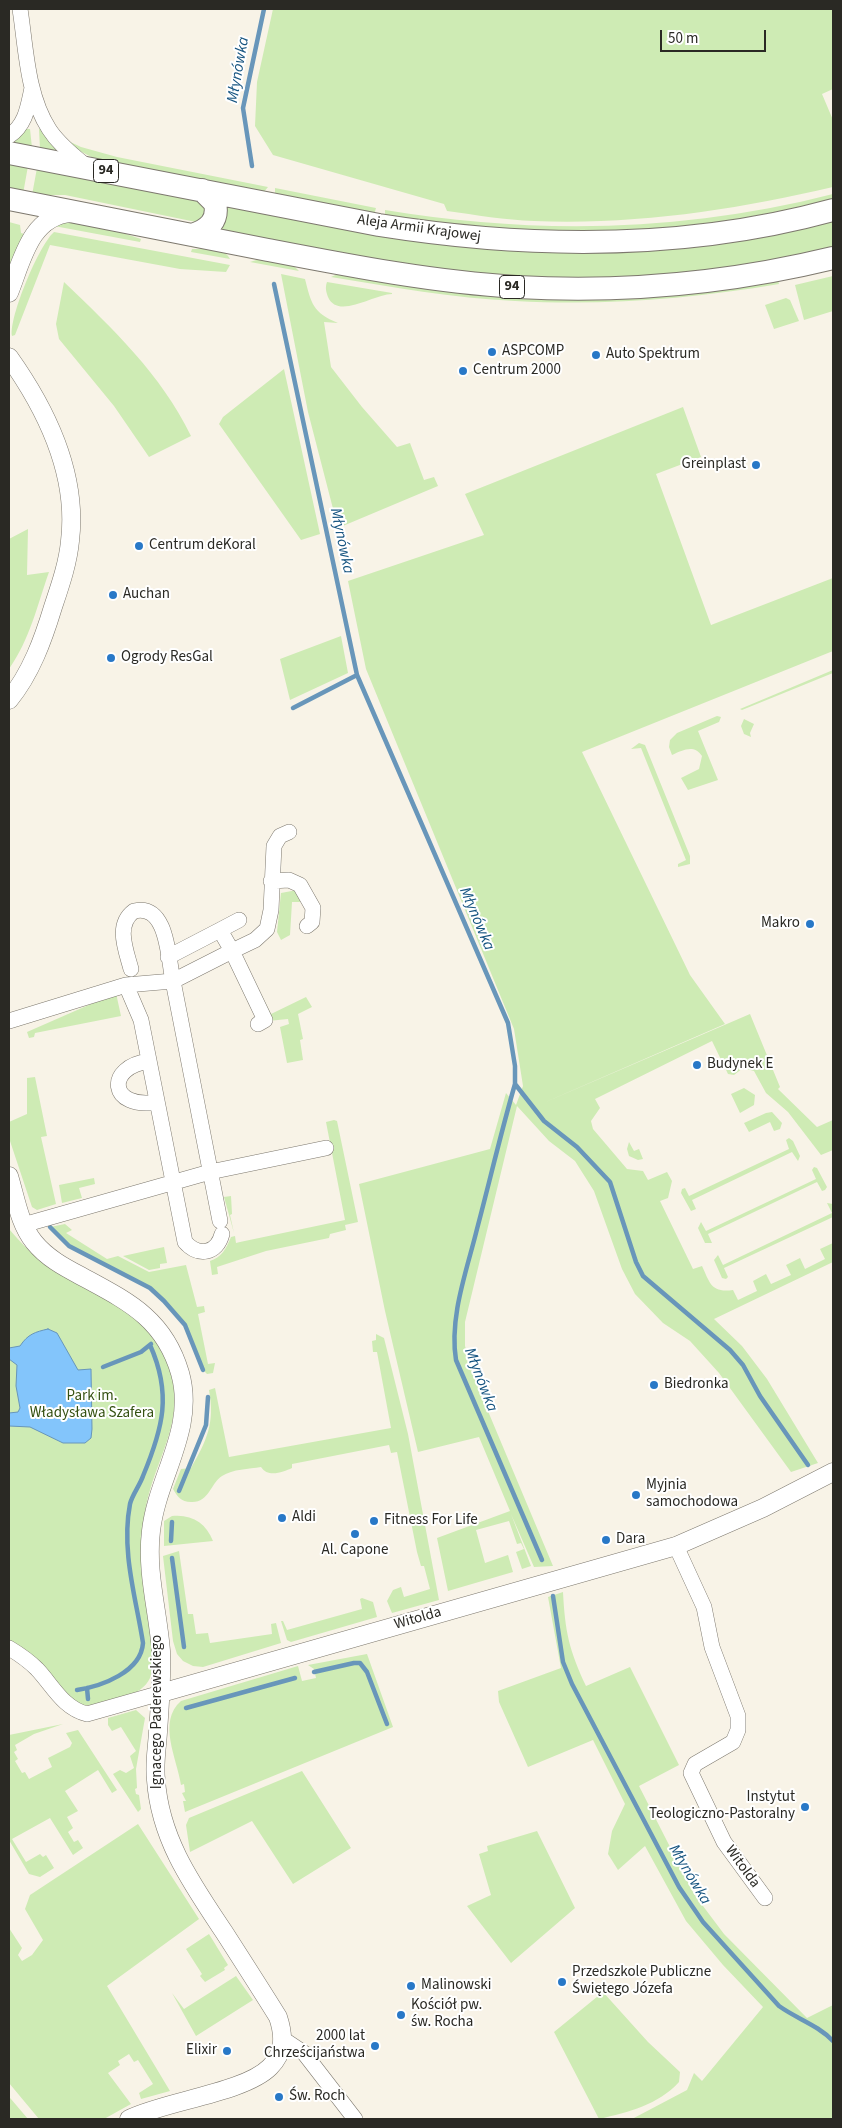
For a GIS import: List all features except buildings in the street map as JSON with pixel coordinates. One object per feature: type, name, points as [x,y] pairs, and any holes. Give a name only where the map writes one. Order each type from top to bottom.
[{"type":"main road","name":"Aleja Armii Krajowej","points":[[9,153],[415,230],[476,238],[541,242],[636,241],[708,235],[833,210]]},
{"type":"main road","points":[[192,235],[206,230],[216,216],[215,203],[202,190]]},
{"type":"main road","name":"94","points":[[9,199],[421,278],[518,287],[598,289],[678,285],[736,277],[833,258]]},
{"type":"street","points":[[20,9],[32,88],[48,128],[62,145],[89,168]]},
{"type":"street","points":[[9,136],[16,131],[24,118],[32,88]]},
{"type":"street","points":[[9,293],[32,235],[40,225],[59,214],[77,212]]},
{"type":"street","points":[[9,357],[34,398],[53,437],[67,479],[72,512],[70,542],[47,627],[26,676],[9,700]]},
{"type":"street","points":[[9,1021],[126,985],[173,981],[255,940],[266,929],[271,910],[271,881],[276,841],[289,832]]},
{"type":"street","points":[[271,881],[289,880],[300,885],[314,914],[312,922],[307,926]]},
{"type":"street","points":[[126,985],[141,1020],[183,1235],[189,1247],[198,1252],[209,1251],[218,1245],[221,1228],[160,920],[152,912],[134,911],[126,918],[123,928],[130,969]]},
{"type":"street","points":[[168,957],[239,920]]},
{"type":"street","points":[[220,930],[265,1020],[258,1024]]},
{"type":"street","points":[[149,1060],[137,1063],[124,1070],[119,1078],[119,1087],[124,1096],[135,1104],[157,1102]]},
{"type":"street","points":[[23,1225],[210,1172],[326,1148]]},
{"type":"street","name":"Ignacego Paderewskiego","points":[[9,1176],[23,1225],[35,1243],[56,1262],[142,1311],[167,1342],[180,1374],[184,1412],[180,1434],[162,1483],[150,1534],[150,1571],[160,1650],[161,1693],[155,1778],[160,1810],[169,1840],[186,1875],[278,2017],[283,2039]]},
{"type":"street","name":"Witolda","points":[[161,1693],[676,1546],[734,1522],[833,1472]]},
{"type":"street","name":"Witolda","points":[[676,1546],[704,1607],[712,1647],[738,1716],[738,1730],[733,1742],[695,1764],[691,1773],[724,1842],[765,1898]]},
{"type":"street","points":[[9,1648],[36,1668],[59,1696],[76,1711],[87,1714],[161,1693]]},
{"type":"street","points":[[129,2119],[150,2110],[226,2088],[260,2075],[278,2057],[283,2039],[304,2053],[355,2119]]},
{"type":"green space","points":[[273,9],[833,9],[833,89],[822,94],[833,120],[833,187],[722,209],[610,221],[523,220],[447,211],[444,204],[273,155],[255,126],[257,82]]},
{"type":"green space","points":[[44,128],[64,152],[40,149],[39,129]]},
{"type":"green space","points":[[24,129],[30,129],[32,148],[9,142]]},
{"type":"green space","points":[[66,140],[81,147],[117,157],[268,187],[263,193],[97,160],[80,151]]},
{"type":"green space","points":[[9,162],[28,166],[23,194],[9,191]]},
{"type":"green space","points":[[37,168],[201,199],[208,214],[196,222],[65,195],[32,195]]},
{"type":"green space","points":[[275,188],[376,208],[374,215],[275,195]]},
{"type":"green space","points":[[833,194],[833,201],[753,218],[654,231],[510,232],[385,216],[385,210],[498,223],[610,226],[722,216],[777,207]]},
{"type":"green space","points":[[222,205],[445,244],[833,219],[833,250],[684,276],[498,279],[214,232]]},
{"type":"green space","points":[[69,220],[99,225],[141,239],[140,242],[54,226]]},
{"type":"green space","points":[[9,222],[20,225],[21,233],[24,234],[9,274]]},
{"type":"green space","points":[[54,232],[230,265],[226,272],[180,269],[50,245],[15,335],[12,336],[15,314],[26,282],[41,251]]},
{"type":"green space","points":[[208,248],[218,250],[230,259],[191,252],[192,249]]},
{"type":"green space","points":[[266,257],[290,262],[299,271],[250,262]]},
{"type":"green space","points":[[340,273],[415,285],[778,280],[779,284],[713,294],[581,303],[492,300],[446,295],[331,277]]},
{"type":"green space","points":[[281,274],[305,279],[314,306],[323,315],[338,323],[324,322],[331,367],[362,407],[397,447],[410,443],[424,480],[434,477],[438,486],[338,528],[308,412]]},
{"type":"green space","points":[[833,276],[833,311],[804,320],[795,285]]},
{"type":"green space","points":[[64,282],[118,335],[151,372],[191,436],[149,457],[114,406],[59,339],[56,324]]},
{"type":"green space","points":[[327,282],[392,294],[357,304],[340,306],[333,303],[328,297],[326,290]]},
{"type":"green space","points":[[786,298],[790,300],[799,321],[774,329],[765,305]]},
{"type":"green space","points":[[284,369],[320,534],[301,540],[219,424],[223,417]]},
{"type":"green space","points":[[683,407],[701,457],[656,474],[711,625],[833,578],[833,651],[582,752],[690,975],[725,1024],[541,1104],[750,1014],[780,1087],[778,1089],[817,1127],[833,1120],[833,1150],[821,1155],[788,1112],[766,1093],[754,1071],[743,1068],[734,1075],[728,1074],[712,1041],[595,1099],[600,1108],[591,1121],[593,1129],[627,1169],[643,1171],[648,1180],[667,1172],[672,1181],[668,1198],[660,1201],[693,1269],[702,1266],[712,1286],[720,1290],[733,1290],[738,1300],[757,1291],[753,1281],[766,1274],[771,1284],[791,1275],[786,1265],[800,1258],[805,1269],[825,1259],[820,1249],[833,1243],[833,1262],[714,1319],[742,1346],[767,1379],[818,1463],[791,1472],[719,1373],[690,1341],[663,1323],[635,1294],[622,1269],[594,1191],[575,1161],[549,1141],[517,1106],[465,1322],[465,1346],[477,1385],[553,1566],[534,1567],[511,1514],[531,1566],[522,1569],[516,1552],[524,1549],[521,1543],[517,1544],[509,1521],[476,1530],[485,1563],[508,1555],[513,1572],[448,1591],[437,1538],[510,1511],[479,1437],[418,1452],[385,1311],[359,1184],[490,1149],[506,1093],[516,1105],[523,1086],[514,1029],[366,669],[348,581],[484,535],[465,494]]},
{"type":"green space","points":[[28,529],[27,575],[49,572],[28,634],[9,669],[9,539]]},
{"type":"green space","points":[[341,636],[348,673],[290,700],[280,659]]},
{"type":"green space","points":[[833,670],[833,673],[742,710],[740,709]]},
{"type":"green space","points":[[717,716],[721,717],[719,722],[698,731],[718,780],[688,790],[681,778],[699,769],[702,756],[699,752],[692,749],[672,755],[669,747],[670,740],[677,733]]},
{"type":"green space","points":[[744,719],[754,724],[750,733],[751,737],[744,734],[741,726]]},
{"type":"green space","points":[[639,743],[645,745],[690,856],[690,864],[678,867],[678,864],[686,860],[641,748],[631,749]]},
{"type":"green space","points":[[297,890],[303,902],[292,902],[290,935],[281,940],[277,932],[281,893]]},
{"type":"green space","points":[[249,971],[271,1014],[306,997],[312,1007],[298,1014],[303,1039],[300,1040],[303,1060],[287,1063],[280,1027],[289,1024],[288,1019],[268,1021]]},
{"type":"green space","points":[[116,993],[121,1016],[35,1033],[34,1037],[29,1038],[27,1032]]},
{"type":"green space","points":[[35,1077],[47,1136],[41,1137],[56,1204],[37,1210],[32,1207],[9,1138],[9,1122],[27,1114],[27,1078]]},
{"type":"green space","points":[[744,1088],[755,1095],[754,1105],[740,1113],[731,1094]]},
{"type":"green space","points":[[772,1112],[782,1123],[780,1129],[774,1131],[770,1122],[749,1132],[744,1123]]},
{"type":"green space","points":[[337,1121],[358,1222],[345,1225],[346,1230],[330,1234],[329,1238],[266,1251],[217,1267],[218,1274],[212,1275],[210,1261],[223,1252],[231,1237],[235,1236],[236,1243],[345,1220],[326,1122]]},
{"type":"green space","points":[[789,1138],[793,1141],[800,1156],[798,1161],[792,1152],[692,1200],[696,1209],[691,1211],[681,1193],[682,1189],[685,1188],[689,1196],[789,1149],[786,1140]]},
{"type":"green space","points":[[629,1142],[634,1151],[639,1149],[643,1159],[638,1160],[629,1156],[627,1149]]},
{"type":"green space","points":[[814,1167],[817,1168],[827,1187],[825,1190],[822,1191],[817,1182],[708,1234],[712,1243],[705,1243],[698,1228],[701,1222],[706,1231],[816,1179],[812,1170]]},
{"type":"green space","points":[[94,1178],[95,1184],[79,1188],[82,1198],[62,1203],[59,1185]]},
{"type":"green space","points":[[231,1196],[232,1214],[230,1215],[234,1233],[224,1197]]},
{"type":"green space","points":[[827,1203],[833,1204],[833,1217],[724,1268],[728,1277],[726,1279],[722,1278],[714,1260],[718,1255],[723,1265],[832,1213]]},
{"type":"green space","points":[[65,1224],[72,1230],[66,1233],[107,1259],[118,1256],[149,1272],[186,1265],[197,1307],[204,1306],[205,1312],[198,1314],[208,1364],[215,1363],[213,1373],[207,1374],[203,1370],[185,1325],[164,1301],[150,1288],[69,1246],[50,1227]]},
{"type":"green space","name":"Park im. Władysława Szafera","points":[[9,1229],[28,1250],[50,1268],[132,1315],[153,1336],[161,1349],[171,1373],[175,1395],[173,1416],[169,1436],[148,1497],[142,1540],[142,1561],[152,1638],[152,1668],[150,1678],[138,1692],[106,1703],[85,1706],[76,1705],[9,1642]]},
{"type":"green space","points":[[164,1247],[167,1263],[160,1264],[160,1268],[149,1270],[123,1256]]},
{"type":"green space","points":[[376,1334],[384,1338],[408,1434],[439,1600],[392,1613],[387,1601],[393,1590],[401,1587],[404,1597],[430,1589],[424,1566],[421,1566],[417,1552],[397,1452],[391,1453],[389,1445],[292,1464],[292,1468],[276,1473],[268,1472],[261,1467],[231,1472],[218,1479],[206,1496],[197,1501],[188,1502],[182,1500],[173,1489],[181,1469],[191,1468],[205,1440],[211,1412],[209,1390],[215,1388],[229,1457],[391,1428],[377,1352],[373,1352],[372,1341],[376,1340]]},
{"type":"green space","points":[[172,1516],[192,1518],[197,1521],[206,1529],[213,1541],[164,1546],[164,1521]]},
{"type":"green space","points":[[179,1551],[188,1614],[193,1614],[196,1634],[208,1633],[210,1643],[272,1634],[271,1624],[276,1623],[281,1643],[203,1667],[193,1666],[183,1661],[177,1654],[173,1641],[163,1556]]},
{"type":"green space","points":[[563,1592],[569,1640],[586,1686],[630,1667],[679,1765],[639,1786],[694,1894],[724,1934],[807,2018],[833,2005],[833,2119],[632,2119],[687,2090],[694,2073],[702,2081],[763,2007],[723,1965],[686,1921],[645,1846],[618,1870],[608,1854],[612,1831],[625,1804],[593,1740],[528,1767],[499,1702],[498,1691],[561,1668],[548,1597]]},
{"type":"green space","points":[[360,1599],[373,1602],[377,1617],[291,1642],[287,1640],[281,1621],[283,1621],[287,1630],[362,1609]]},
{"type":"green space","points":[[367,1654],[393,1727],[185,1812],[183,1801],[186,1801],[182,1793],[185,1792],[184,1784],[181,1785],[169,1730],[170,1719],[181,1701],[298,1666],[302,1681],[316,1678],[314,1669],[308,1665]]},
{"type":"green space","points":[[136,1710],[145,1718],[136,1769],[137,1788],[135,1789],[136,1794],[139,1795],[141,1809],[138,1812],[113,1774],[120,1770],[126,1773],[134,1768],[130,1756],[136,1751],[121,1727],[112,1731],[108,1725],[108,1718]]},
{"type":"green space","points":[[63,1724],[34,1734],[15,1745],[17,1750],[14,1752],[18,1759],[15,1761],[22,1773],[25,1772],[29,1779],[52,1767],[48,1758],[70,1747],[72,1743],[66,1733],[78,1730],[117,1790],[112,1793],[98,1770],[65,1791],[78,1811],[67,1817],[73,1828],[68,1832],[74,1842],[78,1840],[83,1848],[73,1855],[50,1818],[12,1839],[26,1862],[40,1854],[43,1857],[46,1855],[54,1868],[40,1877],[29,1874],[9,1840],[9,1735]]},
{"type":"green space","points":[[302,1771],[351,1848],[293,1884],[252,1821],[190,1852],[186,1825],[189,1818]]},
{"type":"green space","points":[[138,1824],[199,1919],[107,1986],[170,2091],[141,2099],[139,2093],[153,2084],[138,2060],[134,2062],[129,2054],[118,2061],[120,2065],[108,2073],[131,2104],[104,2119],[39,2119],[9,2083],[9,1928],[22,1948],[18,1955],[22,1961],[32,1955],[43,1940],[25,1909],[30,1895]]},
{"type":"green space","points":[[537,1831],[575,1908],[511,1963],[467,1906],[491,1895],[479,1854],[488,1851],[487,1846]]},
{"type":"green space","points":[[209,1934],[228,1965],[224,1968],[225,1970],[205,1982],[186,1949]]},
{"type":"green space","points":[[236,1976],[253,2000],[196,2036],[172,1993],[184,2009]]},
{"type":"green space","points":[[603,1992],[648,2042],[680,2072],[679,2082],[671,2090],[652,2102],[632,2110],[599,2119],[554,2032]]},
{"type":"green space","points":[[9,2097],[11,2099],[28,2119],[9,2119]]},
{"type":"water","points":[[48,1329],[57,1333],[78,1370],[91,1369],[92,1429],[91,1438],[85,1443],[63,1443],[30,1427],[9,1426],[9,1413],[18,1412],[20,1408],[16,1386],[17,1365],[9,1359],[9,1348],[20,1346],[32,1334]]},
{"type":"waterway","name":"Młynówka","points":[[252,166],[243,108],[264,9]]},
{"type":"waterway","name":"Młynówka","points":[[274,284],[357,675],[508,1023],[515,1066],[515,1084],[460,1294],[454,1344],[456,1360],[542,1560]]},
{"type":"waterway","points":[[293,708],[357,675]]},
{"type":"waterway","points":[[515,1084],[544,1121],[577,1147],[610,1182],[636,1262],[643,1276],[730,1350],[743,1365],[760,1396],[808,1465]]},
{"type":"waterway","points":[[50,1227],[69,1246],[150,1288],[164,1301],[185,1325],[203,1370]]},
{"type":"waterway","points":[[103,1367],[141,1352],[151,1344]]},
{"type":"waterway","points":[[77,1690],[98,1685],[119,1676],[128,1670],[141,1653],[143,1643],[130,1574],[127,1539],[130,1504],[156,1442],[162,1411],[161,1379],[150,1345]]},
{"type":"waterway","points":[[179,1491],[206,1425],[208,1397]]},
{"type":"waterway","points":[[171,1541],[172,1522]]},
{"type":"waterway","points":[[172,1558],[184,1647]]},
{"type":"waterway","name":"Młynówka","points":[[553,1596],[563,1662],[572,1684],[679,1887],[703,1922],[779,2006],[814,2026],[833,2041]]},
{"type":"waterway","points":[[314,1672],[360,1663],[367,1672],[387,1724]]},
{"type":"waterway","points":[[186,1708],[295,1678]]},
{"type":"waterway","points":[[87,1688],[88,1699]]},
{"type":"place","name":"ASPCOMP","points":[[492,352]]},
{"type":"place","name":"Auto Spektrum","points":[[596,355]]},
{"type":"place","name":"Centrum 2000","points":[[463,371]]},
{"type":"place","name":"Greinplast","points":[[756,465]]},
{"type":"place","name":"Centrum deKoral","points":[[139,546]]},
{"type":"place","name":"Auchan","points":[[113,595]]},
{"type":"place","name":"Ogrody ResGal","points":[[111,658]]},
{"type":"place","name":"Makro","points":[[810,924]]},
{"type":"place","name":"Budynek E","points":[[697,1065]]},
{"type":"place","name":"Biedronka","points":[[654,1385]]},
{"type":"place","name":"Myjnia samochodowa","points":[[636,1495]]},
{"type":"place","name":"Aldi","points":[[282,1518]]},
{"type":"place","name":"Fitness For Life","points":[[374,1521]]},
{"type":"place","name":"Al. Capone","points":[[355,1534]]},
{"type":"place","name":"Dara","points":[[606,1540]]},
{"type":"place","name":"Instytut Teologiczno-Pastoralny","points":[[805,1807]]},
{"type":"place","name":"Przedszkole Publiczne Świętego Józefa","points":[[562,1982]]},
{"type":"place","name":"Malinowski","points":[[411,1986]]},
{"type":"place","name":"Kościół pw. św. Rocha","points":[[401,2015]]},
{"type":"place","name":"2000 lat Chrześcijaństwa","points":[[375,2046]]},
{"type":"place","name":"Elixir","points":[[227,2051]]},
{"type":"place","name":"Św. Roch","points":[[279,2097]]}]
